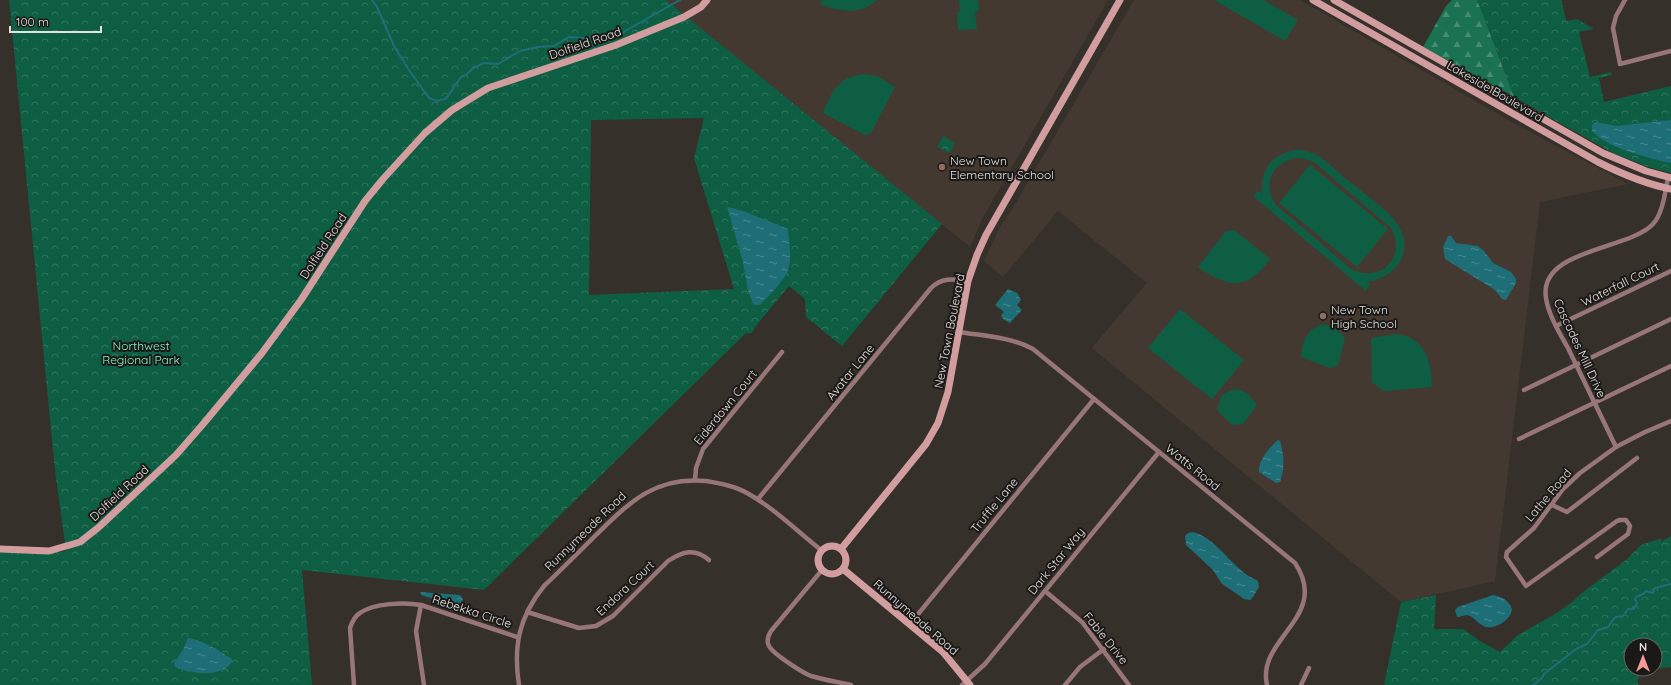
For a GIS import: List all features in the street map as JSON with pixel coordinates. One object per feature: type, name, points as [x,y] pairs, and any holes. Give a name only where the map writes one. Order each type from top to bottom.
[{"type":"street","name":"Dolfield Road","points":[[0,550],[49,551],[80,542],[99,527],[176,455],[262,353],[301,300],[362,207],[383,179],[425,133],[452,110],[488,88],[616,45],[684,17],[701,7],[707,0]]},
{"type":"street","name":"New Town Boulevard","points":[[841,549],[916,458],[933,433],[944,410],[968,281],[977,254],[986,235],[1120,0]]},
{"type":"street","name":"Lakeside Boulevard","points":[[1314,0],[1598,162],[1620,173],[1668,188]]},
{"type":"street","points":[[1625,0],[1616,16],[1613,28],[1620,64],[1671,51]]},
{"type":"street","name":"Lakeside Boulevard","points":[[1337,1],[1603,152],[1639,168],[1669,178]]},
{"type":"street","points":[[1333,11],[1337,1]]},
{"type":"street","name":"Cascades Mill Drive","points":[[1616,447],[1556,326],[1545,297],[1547,286],[1551,274],[1563,264],[1649,228],[1659,214],[1668,188],[1669,178]]},
{"type":"street","name":"Waterfall Court","points":[[1556,326],[1671,271]]},
{"type":"street","name":"Avatar Lane","points":[[758,499],[936,284],[946,279],[968,281]]},
{"type":"street","points":[[1524,390],[1671,319]]},
{"type":"street","name":"Watts Road","points":[[959,332],[1023,344],[1043,356],[1296,564],[1305,584],[1305,598],[1299,613],[1269,659],[1265,673],[1267,685]]},
{"type":"street","name":"Eiderdown Court","points":[[694,480],[696,468],[703,449],[782,352]]},
{"type":"street","points":[[1520,439],[1671,366]]},
{"type":"street","name":"Truffle Lane","points":[[910,624],[1094,399]]},
{"type":"street","name":"Lathe Road","points":[[1597,557],[1628,534],[1630,526],[1626,520],[1617,521],[1526,586],[1506,557],[1507,552],[1534,528],[1572,479],[1616,447],[1671,421]]},
{"type":"street","name":"Dark Star Way","points":[[966,684],[985,664],[1159,452]]},
{"type":"street","points":[[1552,505],[1567,512],[1637,458]]},
{"type":"street","name":"Runnymeade Road","points":[[519,685],[516,662],[517,637],[535,597],[544,586],[635,499],[657,487],[673,482],[694,480],[715,482],[745,491],[758,499],[821,550]]},
{"type":"street","points":[[832,546],[841,549],[845,554],[846,560],[843,569],[837,573],[831,574],[822,570],[817,560],[821,550],[832,546]]},
{"type":"street","name":"Endora Court","points":[[527,612],[579,628],[596,626],[613,616],[668,561],[676,556],[690,551],[698,552],[709,560]]},
{"type":"street","name":"Runnymeade Road","points":[[843,569],[943,652],[966,684]]},
{"type":"street","points":[[822,570],[771,631],[768,636],[769,645],[773,650],[800,671],[810,676],[851,685]]},
{"type":"street","name":"Fable Drive","points":[[1045,591],[1082,622],[1104,649],[1129,685]]},
{"type":"street","name":"Rebekka Circle","points":[[354,685],[350,628],[360,613],[372,608],[405,603],[421,605],[517,637]]},
{"type":"street","name":"Rebekka Circle","points":[[421,605],[416,631],[424,685]]},
{"type":"street","points":[[1065,685],[1080,667],[1104,649]]},
{"type":"street","points":[[1302,685],[1309,668]]},
{"type":"shaded area","name":"New Town Elementary School","points":[[666,0],[1108,0],[982,219],[970,247]]},
{"type":"shaded area","name":"New Town High School","points":[[1134,0],[1300,0],[1515,124],[1628,184],[1540,202],[1495,581],[1401,602],[1092,348],[1147,283],[1058,211],[1003,277],[984,261],[1000,227],[1013,208]]},
{"type":"green space","name":"Northwest Regional Park","points":[[9,0],[666,0],[942,224],[842,346],[806,317],[805,299],[789,286],[755,327],[752,333],[746,333],[484,590],[302,570],[312,685],[0,685],[0,552],[37,554],[66,551],[55,470]],"holes":[[[704,118],[694,158],[734,289],[589,295],[591,120]]]},
{"type":"green space","points":[[822,0],[877,0],[864,8],[849,11],[834,9],[820,4]]},
{"type":"green space","points":[[959,0],[978,0],[979,11],[975,12],[977,29],[958,30],[957,13],[960,12]]},
{"type":"green space","points":[[1214,0],[1264,0],[1298,20],[1285,41]]},
{"type":"green space","points":[[1452,0],[1561,0],[1566,21],[1548,115],[1423,47],[1446,6]]},
{"type":"green space","points":[[1477,0],[1561,0],[1566,21],[1577,19],[1594,29],[1579,32],[1590,77],[1611,72],[1612,75],[1599,78],[1604,102],[1671,86],[1671,173],[1648,167],[1613,153],[1514,97]]},
{"type":"green space","points":[[864,74],[877,76],[895,87],[871,133],[865,135],[823,113],[837,86],[848,79]]},
{"type":"green space","points":[[943,136],[955,143],[950,153],[937,147]]},
{"type":"green space","points":[[1300,150],[1317,155],[1388,213],[1398,225],[1403,235],[1404,244],[1400,262],[1386,275],[1367,282],[1370,285],[1366,291],[1253,196],[1258,191],[1262,193],[1263,177],[1269,165],[1286,152]],"holes":[[[1295,158],[1301,158],[1314,162],[1391,228],[1395,239],[1396,249],[1393,258],[1388,265],[1381,270],[1372,273],[1362,273],[1351,269],[1276,205],[1270,190],[1271,176],[1280,165]]]},
{"type":"green space","points":[[1310,165],[1388,229],[1357,267],[1279,203]]},
{"type":"green space","points":[[1234,230],[1270,259],[1254,276],[1246,281],[1237,283],[1219,279],[1198,267],[1226,231]]},
{"type":"green space","points":[[1180,309],[1244,360],[1212,399],[1148,348]]},
{"type":"green space","points":[[1322,324],[1335,329],[1345,338],[1338,365],[1330,368],[1301,357],[1302,346],[1306,337],[1312,330]]},
{"type":"green space","points":[[1395,334],[1408,337],[1421,347],[1430,366],[1432,387],[1383,391],[1372,382],[1371,338]]},
{"type":"green space","points":[[1236,389],[1247,393],[1257,405],[1243,424],[1232,425],[1217,410],[1222,395]]},
{"type":"green space","points":[[1671,536],[1671,667],[1663,668],[1663,637],[1623,637],[1623,677],[1632,677],[1622,685],[1384,685],[1401,602],[1436,595],[1434,629],[1463,629],[1480,641],[1500,652],[1518,635],[1557,613],[1572,602],[1626,560],[1641,545],[1662,538],[1661,542]]},
{"type":"green space","points":[[1632,677],[1639,677],[1637,681],[1639,685],[1622,685],[1626,680]]},
{"type":"water","points":[[1671,120],[1671,163],[1629,152],[1599,137],[1592,131],[1592,125],[1595,122],[1617,126]]},
{"type":"water","points":[[727,207],[743,211],[788,229],[790,256],[788,270],[779,285],[760,305],[754,305],[748,291],[743,262]]},
{"type":"water","points":[[1448,236],[1451,236],[1456,243],[1478,246],[1493,263],[1511,272],[1516,279],[1516,283],[1506,300],[1502,299],[1495,290],[1445,259],[1443,247]]},
{"type":"water","points":[[1008,289],[1017,293],[1021,300],[1017,305],[1022,310],[1010,323],[1003,319],[1001,315],[1004,312],[995,305]]},
{"type":"water","points":[[1278,440],[1280,441],[1282,451],[1283,466],[1280,482],[1276,483],[1259,472],[1259,468],[1265,455]]},
{"type":"water","points":[[1193,532],[1214,544],[1236,566],[1258,581],[1259,587],[1250,600],[1244,599],[1222,584],[1213,570],[1186,545],[1185,536],[1188,533]]},
{"type":"water","points":[[420,592],[460,595],[463,599],[461,608],[457,609],[444,602],[421,595]]},
{"type":"water","points":[[1493,595],[1505,599],[1512,609],[1509,617],[1502,623],[1494,627],[1486,627],[1468,615],[1457,617],[1455,610],[1458,607]]},
{"type":"water","points":[[188,638],[211,646],[232,659],[232,662],[221,671],[206,673],[198,673],[175,667],[174,663],[183,650]]},
{"type":"waterway","points":[[372,0],[377,7],[394,46],[409,70],[429,98],[437,101],[445,99],[461,77],[466,75],[473,68],[484,63],[498,64],[520,51],[537,47],[554,46],[569,37],[584,38],[622,34],[680,0]]},
{"type":"waterway","points":[[1533,685],[1542,678],[1544,674],[1576,649],[1587,644],[1598,630],[1608,627],[1615,617],[1623,616],[1628,609],[1634,609],[1637,603],[1635,599],[1636,597],[1646,591],[1653,593],[1655,588],[1671,584]]},
{"type":"place","name":"New Town Elementary School","points":[[942,167]]},
{"type":"place","name":"New Town High School","points":[[1323,316]]}]
